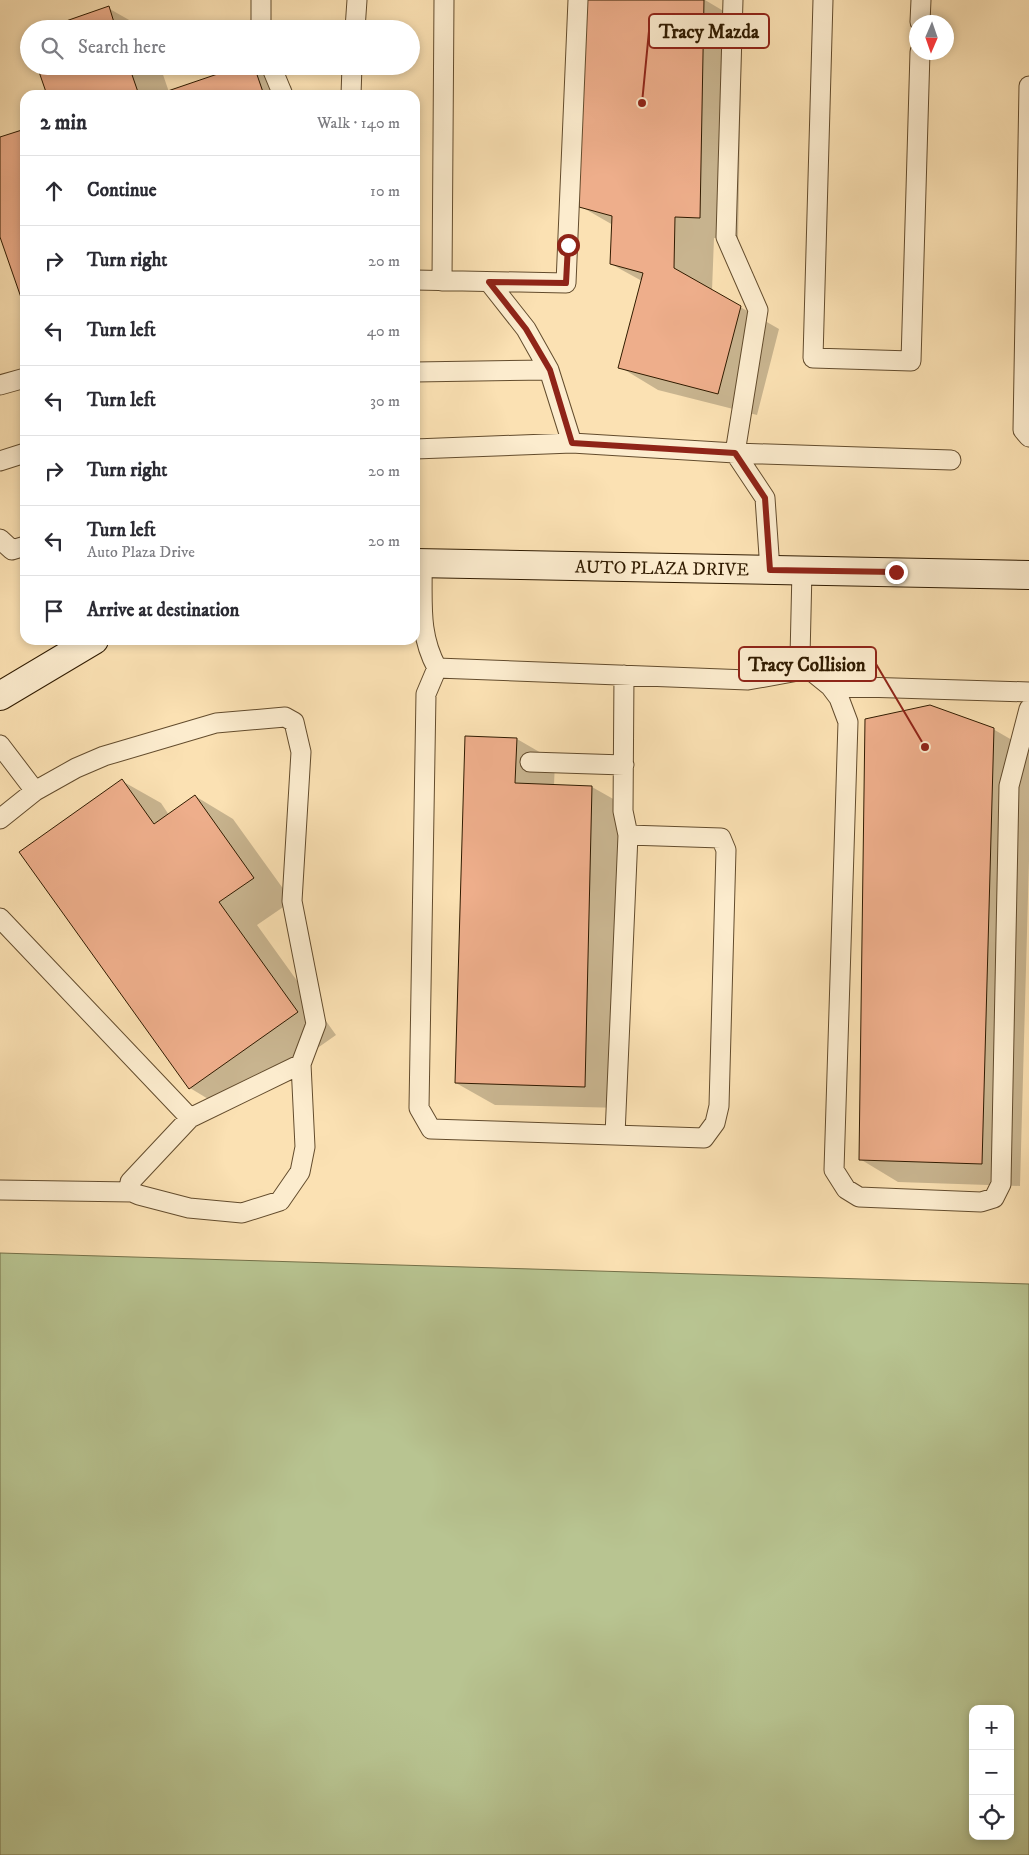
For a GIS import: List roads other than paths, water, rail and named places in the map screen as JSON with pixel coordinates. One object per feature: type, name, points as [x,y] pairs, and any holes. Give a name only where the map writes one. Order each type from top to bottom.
[{"type":"street","name":"AUTO PLAZA DRIVE","points":[[420,563],[1029,575]]},
{"type":"street","points":[[0,696],[86,645]]},
{"type":"lane","points":[[261,0],[261,20]]},
{"type":"lane","points":[[355,20],[356,0]]},
{"type":"lane","points":[[442,280],[444,0]]},
{"type":"lane","points":[[420,280],[566,283],[578,0]]},
{"type":"lane","points":[[733,0],[726,237],[758,310],[735,453],[765,498],[770,570]]},
{"type":"lane","points":[[823,0],[813,358],[911,361],[920,60]]},
{"type":"lane","points":[[920,15],[921,0]]},
{"type":"lane","points":[[275,75],[281,90]]},
{"type":"lane","points":[[350,90],[351,75]]},
{"type":"lane","points":[[1029,86],[1023,430],[1029,437]]},
{"type":"lane","points":[[489,282],[526,329],[550,370],[572,443]]},
{"type":"lane","points":[[420,372],[550,370]]},
{"type":"lane","points":[[0,385],[20,379]]},
{"type":"lane","points":[[420,449],[572,443],[735,453],[951,460]]},
{"type":"lane","points":[[0,461],[20,455]]},
{"type":"lane","points":[[0,539],[12,550],[20,548]]},
{"type":"lane","points":[[802,570],[800,657],[809,669],[830,686],[839,698],[848,722],[834,1170],[846,1188],[859,1197],[981,1202],[994,1198],[1001,1184],[1009,786],[1029,709]]},
{"type":"lane","points":[[420,580],[423,630],[429,653],[437,668]]},
{"type":"lane","points":[[437,668],[748,680],[809,669]]},
{"type":"lane","points":[[437,668],[426,694],[419,1108],[431,1129],[704,1138],[715,1123],[719,1106],[726,850],[721,838],[628,835]]},
{"type":"lane","points":[[615,1135],[628,835],[623,811],[624,675]]},
{"type":"lane","points":[[830,686],[1029,692]]},
{"type":"lane","points":[[0,819],[35,791],[76,768],[104,756],[216,723],[286,717],[294,722],[301,752],[292,902],[316,1024],[301,1064],[305,1147],[300,1172],[280,1201],[242,1213],[189,1208],[132,1192],[0,1190]]},
{"type":"lane","points":[[0,745],[35,791]]},
{"type":"lane","points":[[530,762],[624,765]]},
{"type":"lane","points":[[0,918],[190,1118]]},
{"type":"lane","points":[[132,1192],[130,1182],[190,1118],[301,1064]]},
{"type":"place","name":"Tracy Mazda","points":[[642,103]]},
{"type":"place","name":"Tracy Collision","points":[[925,747]]}]
